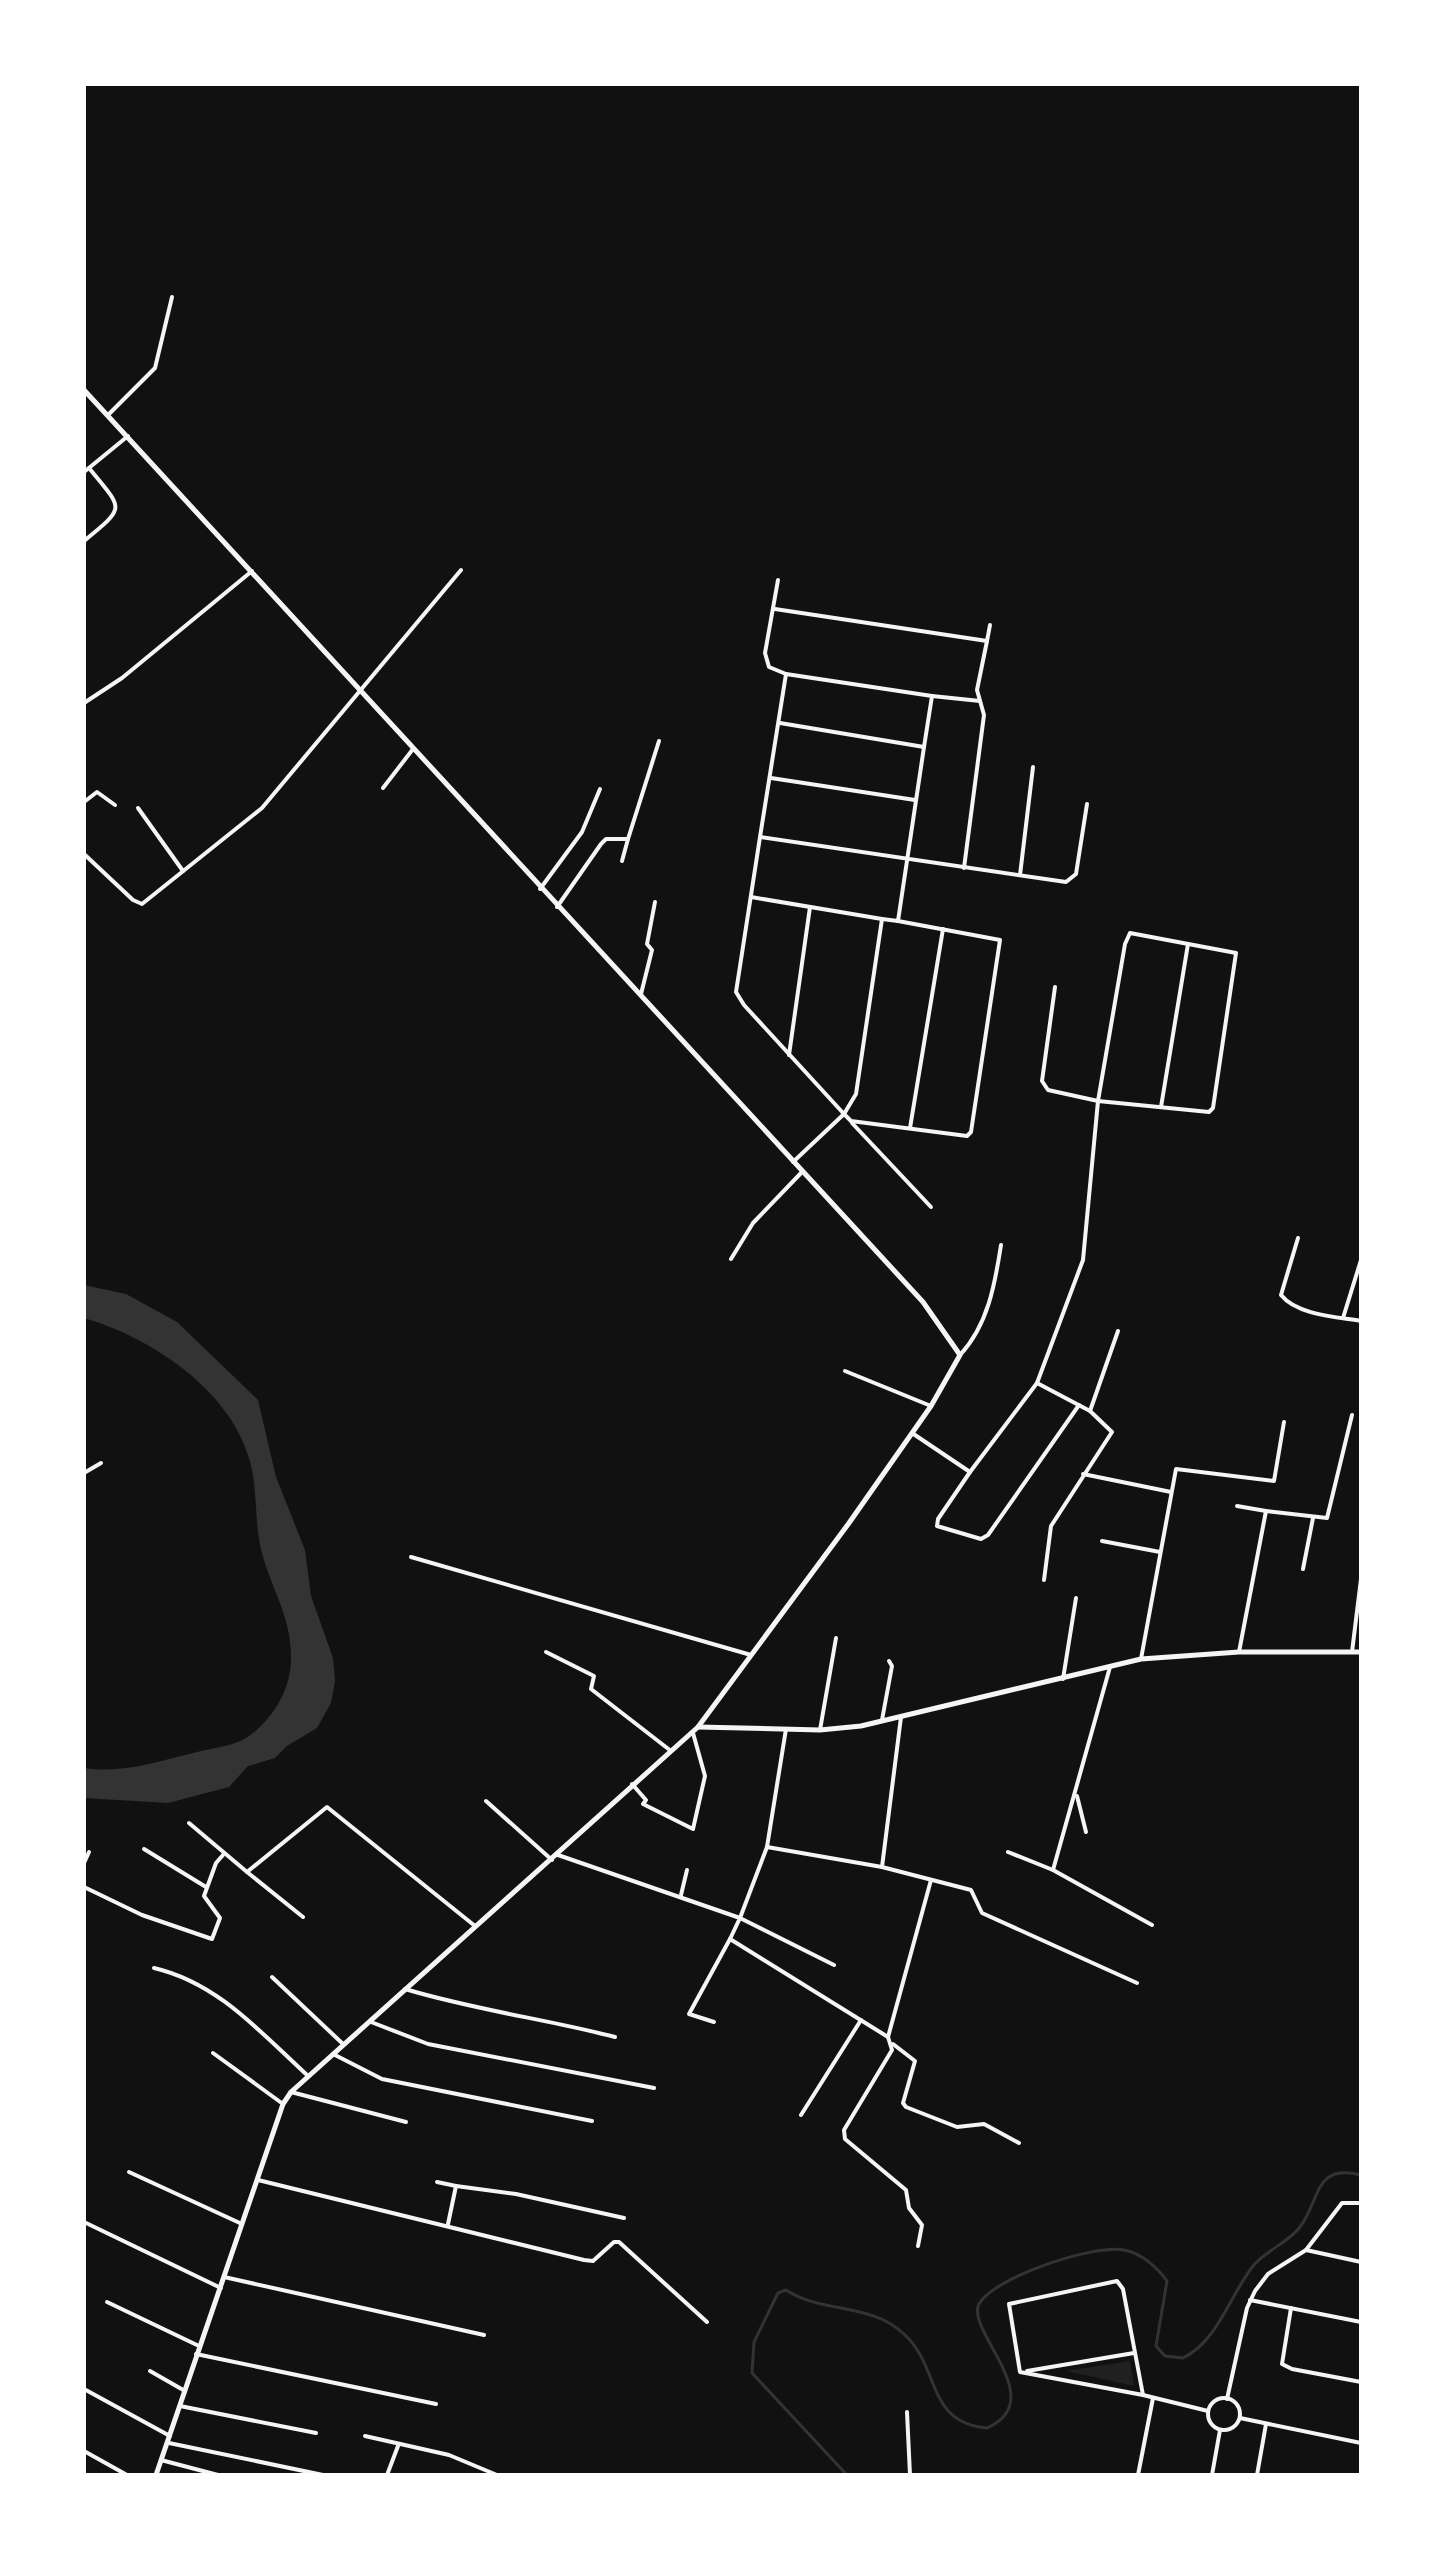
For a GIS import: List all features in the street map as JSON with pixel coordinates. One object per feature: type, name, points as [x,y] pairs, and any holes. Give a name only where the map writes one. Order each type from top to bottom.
[{"type":"street","points":[[108,415],[155,368],[172,297]]},
{"type":"street","points":[[84,390],[415,746],[540,889],[923,1302],[960,1355]]},
{"type":"street","points":[[84,541],[115,516],[117,510],[114,499],[86,470],[128,436]]},
{"type":"street","points":[[84,854],[140,905],[262,808],[359,688],[461,570]]},
{"type":"street","points":[[84,703],[129,672],[252,571]]},
{"type":"street","points":[[778,580],[765,661],[769,667],[786,674],[980,701]]},
{"type":"street","points":[[775,609],[987,641]]},
{"type":"street","points":[[964,868],[984,715],[977,690],[990,625]]},
{"type":"street","points":[[786,674],[736,992],[789,1055],[931,1207]]},
{"type":"street","points":[[898,921],[932,696]]},
{"type":"street","points":[[780,723],[924,747]]},
{"type":"street","points":[[622,861],[659,741]]},
{"type":"street","points":[[383,788],[415,746]]},
{"type":"street","points":[[1020,876],[1033,767]]},
{"type":"street","points":[[771,778],[915,800]]},
{"type":"street","points":[[540,889],[582,832],[600,789]]},
{"type":"street","points":[[84,802],[97,792],[115,805]]},
{"type":"street","points":[[760,837],[906,861],[1066,882],[1073,879],[1087,804]]},
{"type":"street","points":[[138,808],[183,871]]},
{"type":"street","points":[[557,907],[606,839],[628,839]]},
{"type":"street","points":[[751,897],[1000,940],[971,1130],[967,1136],[851,1121]]},
{"type":"street","points":[[640,998],[652,950],[647,944],[655,902]]},
{"type":"street","points":[[789,1055],[810,907]]},
{"type":"street","points":[[792,1163],[844,1114],[856,1094],[882,919]]},
{"type":"street","points":[[910,1128],[943,928]]},
{"type":"street","points":[[1055,987],[1043,1087],[1059,1094],[1098,1101],[1209,1112],[1214,1105],[1237,956],[1235,952],[1133,933],[1127,936],[1098,1101],[1083,1260],[1037,1383],[970,1472],[938,1519],[937,1526],[981,1539],[988,1535],[1079,1405]]},
{"type":"street","points":[[1161,1107],[1188,944]]},
{"type":"street","points":[[731,1259],[753,1223],[802,1172]]},
{"type":"street","points":[[1298,1238],[1281,1295],[1305,1309],[1361,1321]]},
{"type":"street","points":[[156,2475],[283,2104],[291,2092],[696,1730],[912,1433],[960,1355],[974,1340],[991,1300],[1001,1245]]},
{"type":"street","points":[[1343,1318],[1361,1260]]},
{"type":"street","points":[[1090,1411],[1118,1331]]},
{"type":"street","points":[[845,1371],[931,1406]]},
{"type":"street","points":[[1037,1383],[1090,1411],[1110,1427],[1112,1433],[1051,1526],[1044,1580]]},
{"type":"street","points":[[1237,1506],[1327,1518],[1352,1415]]},
{"type":"street","points":[[1141,1659],[1177,1467],[1274,1481],[1284,1422]]},
{"type":"street","points":[[912,1433],[970,1472]]},
{"type":"street","points":[[84,1473],[101,1463]]},
{"type":"street","points":[[1083,1474],[1171,1492]]},
{"type":"street","points":[[1239,1652],[1266,1511]]},
{"type":"street","points":[[1303,1569],[1313,1518]]},
{"type":"street","points":[[1102,1541],[1160,1552]]},
{"type":"street","points":[[411,1557],[751,1655]]},
{"type":"street","points":[[1352,1652],[1361,1579]]},
{"type":"street","points":[[1063,1679],[1076,1598]]},
{"type":"street","points":[[820,1730],[836,1638]]},
{"type":"street","points":[[546,1652],[594,1676],[591,1689],[671,1751]]},
{"type":"street","points":[[696,1730],[820,1730],[901,1717],[1141,1659],[1239,1652],[1361,1652]]},
{"type":"street","points":[[882,1720],[892,1666],[889,1661]]},
{"type":"street","points":[[1053,1870],[1110,1667]]},
{"type":"street","points":[[882,1867],[901,1717]]},
{"type":"street","points":[[714,2022],[689,2014],[740,1918],[767,1847],[786,1729]]},
{"type":"street","points":[[632,1784],[646,1800],[643,1804],[693,1829],[705,1776],[696,1730]]},
{"type":"street","points":[[1077,1793],[1086,1832]]},
{"type":"street","points":[[486,1801],[552,1860]]},
{"type":"street","points":[[247,1872],[327,1807],[476,1926]]},
{"type":"street","points":[[189,1823],[223,1855],[303,1917]]},
{"type":"street","points":[[767,1847],[882,1867],[971,1890],[982,1913],[1137,1983]]},
{"type":"street","points":[[144,1849],[207,1888]]},
{"type":"street","points":[[84,1863],[89,1852]]},
{"type":"street","points":[[1008,1852],[1053,1870],[1152,1925]]},
{"type":"street","points":[[84,1887],[142,1915],[212,1939],[220,1918],[205,1899],[223,1855]]},
{"type":"street","points":[[558,1855],[681,1895],[740,1918],[834,1965]]},
{"type":"street","points":[[681,1895],[687,1870]]},
{"type":"street","points":[[888,2037],[931,1880]]},
{"type":"street","points":[[730,1939],[888,2037],[915,2061],[903,2103],[906,2107],[957,2127],[984,2124],[1019,2143]]},
{"type":"street","points":[[154,1968],[193,1981],[223,1998],[307,2075]]},
{"type":"street","points":[[272,1977],[343,2045]]},
{"type":"street","points":[[405,1989],[492,2013],[544,2019],[615,2037]]},
{"type":"street","points":[[801,2115],[861,2020]]},
{"type":"street","points":[[371,2022],[428,2044],[654,2088]]},
{"type":"street","points":[[893,2044],[890,2056],[844,2134],[906,2190],[909,2208],[922,2225],[918,2246]]},
{"type":"street","points":[[213,2053],[283,2104]]},
{"type":"street","points":[[332,2053],[382,2079],[592,2121]]},
{"type":"street","points":[[291,2092],[406,2122]]},
{"type":"street","points":[[129,2172],[242,2224]]},
{"type":"street","points":[[258,2180],[584,2260],[593,2261],[614,2242],[621,2243],[707,2322]]},
{"type":"street","points":[[437,2182],[529,2197],[624,2218]]},
{"type":"street","points":[[448,2225],[456,2186]]},
{"type":"street","points":[[1227,2399],[1250,2300],[1268,2274],[1306,2250],[1338,2206],[1347,2200],[1361,2203]]},
{"type":"street","points":[[84,2222],[221,2288]]},
{"type":"street","points":[[1306,2250],[1361,2262]]},
{"type":"street","points":[[224,2277],[484,2335]]},
{"type":"street","points":[[1020,2372],[1009,2304],[1117,2281],[1123,2289],[1143,2395]]},
{"type":"street","points":[[1250,2300],[1361,2322]]},
{"type":"street","points":[[107,2302],[199,2346]]},
{"type":"street","points":[[1291,2308],[1282,2364],[1292,2369],[1361,2382]]},
{"type":"street","points":[[1020,2372],[1134,2353]]},
{"type":"street","points":[[196,2354],[436,2404]]},
{"type":"street","points":[[150,2371],[185,2391]]},
{"type":"street","points":[[1020,2372],[1143,2395],[1208,2411]]},
{"type":"street","points":[[84,2389],[170,2440],[323,2475]]},
{"type":"street","points":[[1138,2475],[1153,2398]]},
{"type":"street","points":[[1227,2399],[1236,2404],[1240,2418],[1234,2427],[1220,2430],[1212,2425],[1208,2411],[1218,2400],[1227,2399]]},
{"type":"street","points":[[180,2406],[316,2433]]},
{"type":"street","points":[[907,2412],[910,2475]]},
{"type":"street","points":[[1240,2418],[1361,2443]]},
{"type":"street","points":[[1257,2475],[1266,2424]]},
{"type":"street","points":[[1212,2475],[1220,2430]]},
{"type":"street","points":[[365,2436],[398,2446],[449,2455],[497,2475]]},
{"type":"street","points":[[387,2475],[398,2446]]},
{"type":"street","points":[[84,2451],[127,2475]]},
{"type":"street","points":[[161,2460],[218,2475]]},
{"type":"shaded area","points":[[84,1285],[126,1294],[177,1322],[258,1400],[276,1477],[305,1550],[311,1596],[333,1658],[335,1681],[331,1703],[317,1728],[287,1746],[275,1758],[248,1766],[229,1787],[168,1803],[84,1798],[84,1768],[141,1766],[224,1746],[258,1729],[273,1712],[288,1681],[291,1659],[288,1629],[261,1549],[252,1469],[239,1433],[224,1410],[184,1369],[135,1338],[84,1318]]},
{"type":"shaded area","points":[[1130,2361],[1134,2386],[1066,2371]]},
{"type":"waterway","points":[[847,2475],[752,2373],[754,2342],[778,2293],[786,2290],[815,2302],[861,2312],[891,2324],[916,2348],[936,2392],[954,2416],[967,2424],[987,2428],[1004,2416],[1011,2401],[1009,2384],[978,2316],[979,2304],[1004,2283],[1046,2265],[1091,2252],[1110,2249],[1136,2254],[1148,2261],[1167,2281],[1156,2346],[1165,2356],[1183,2358],[1205,2341],[1253,2266],[1300,2227],[1327,2179],[1335,2174],[1361,2175]]}]
